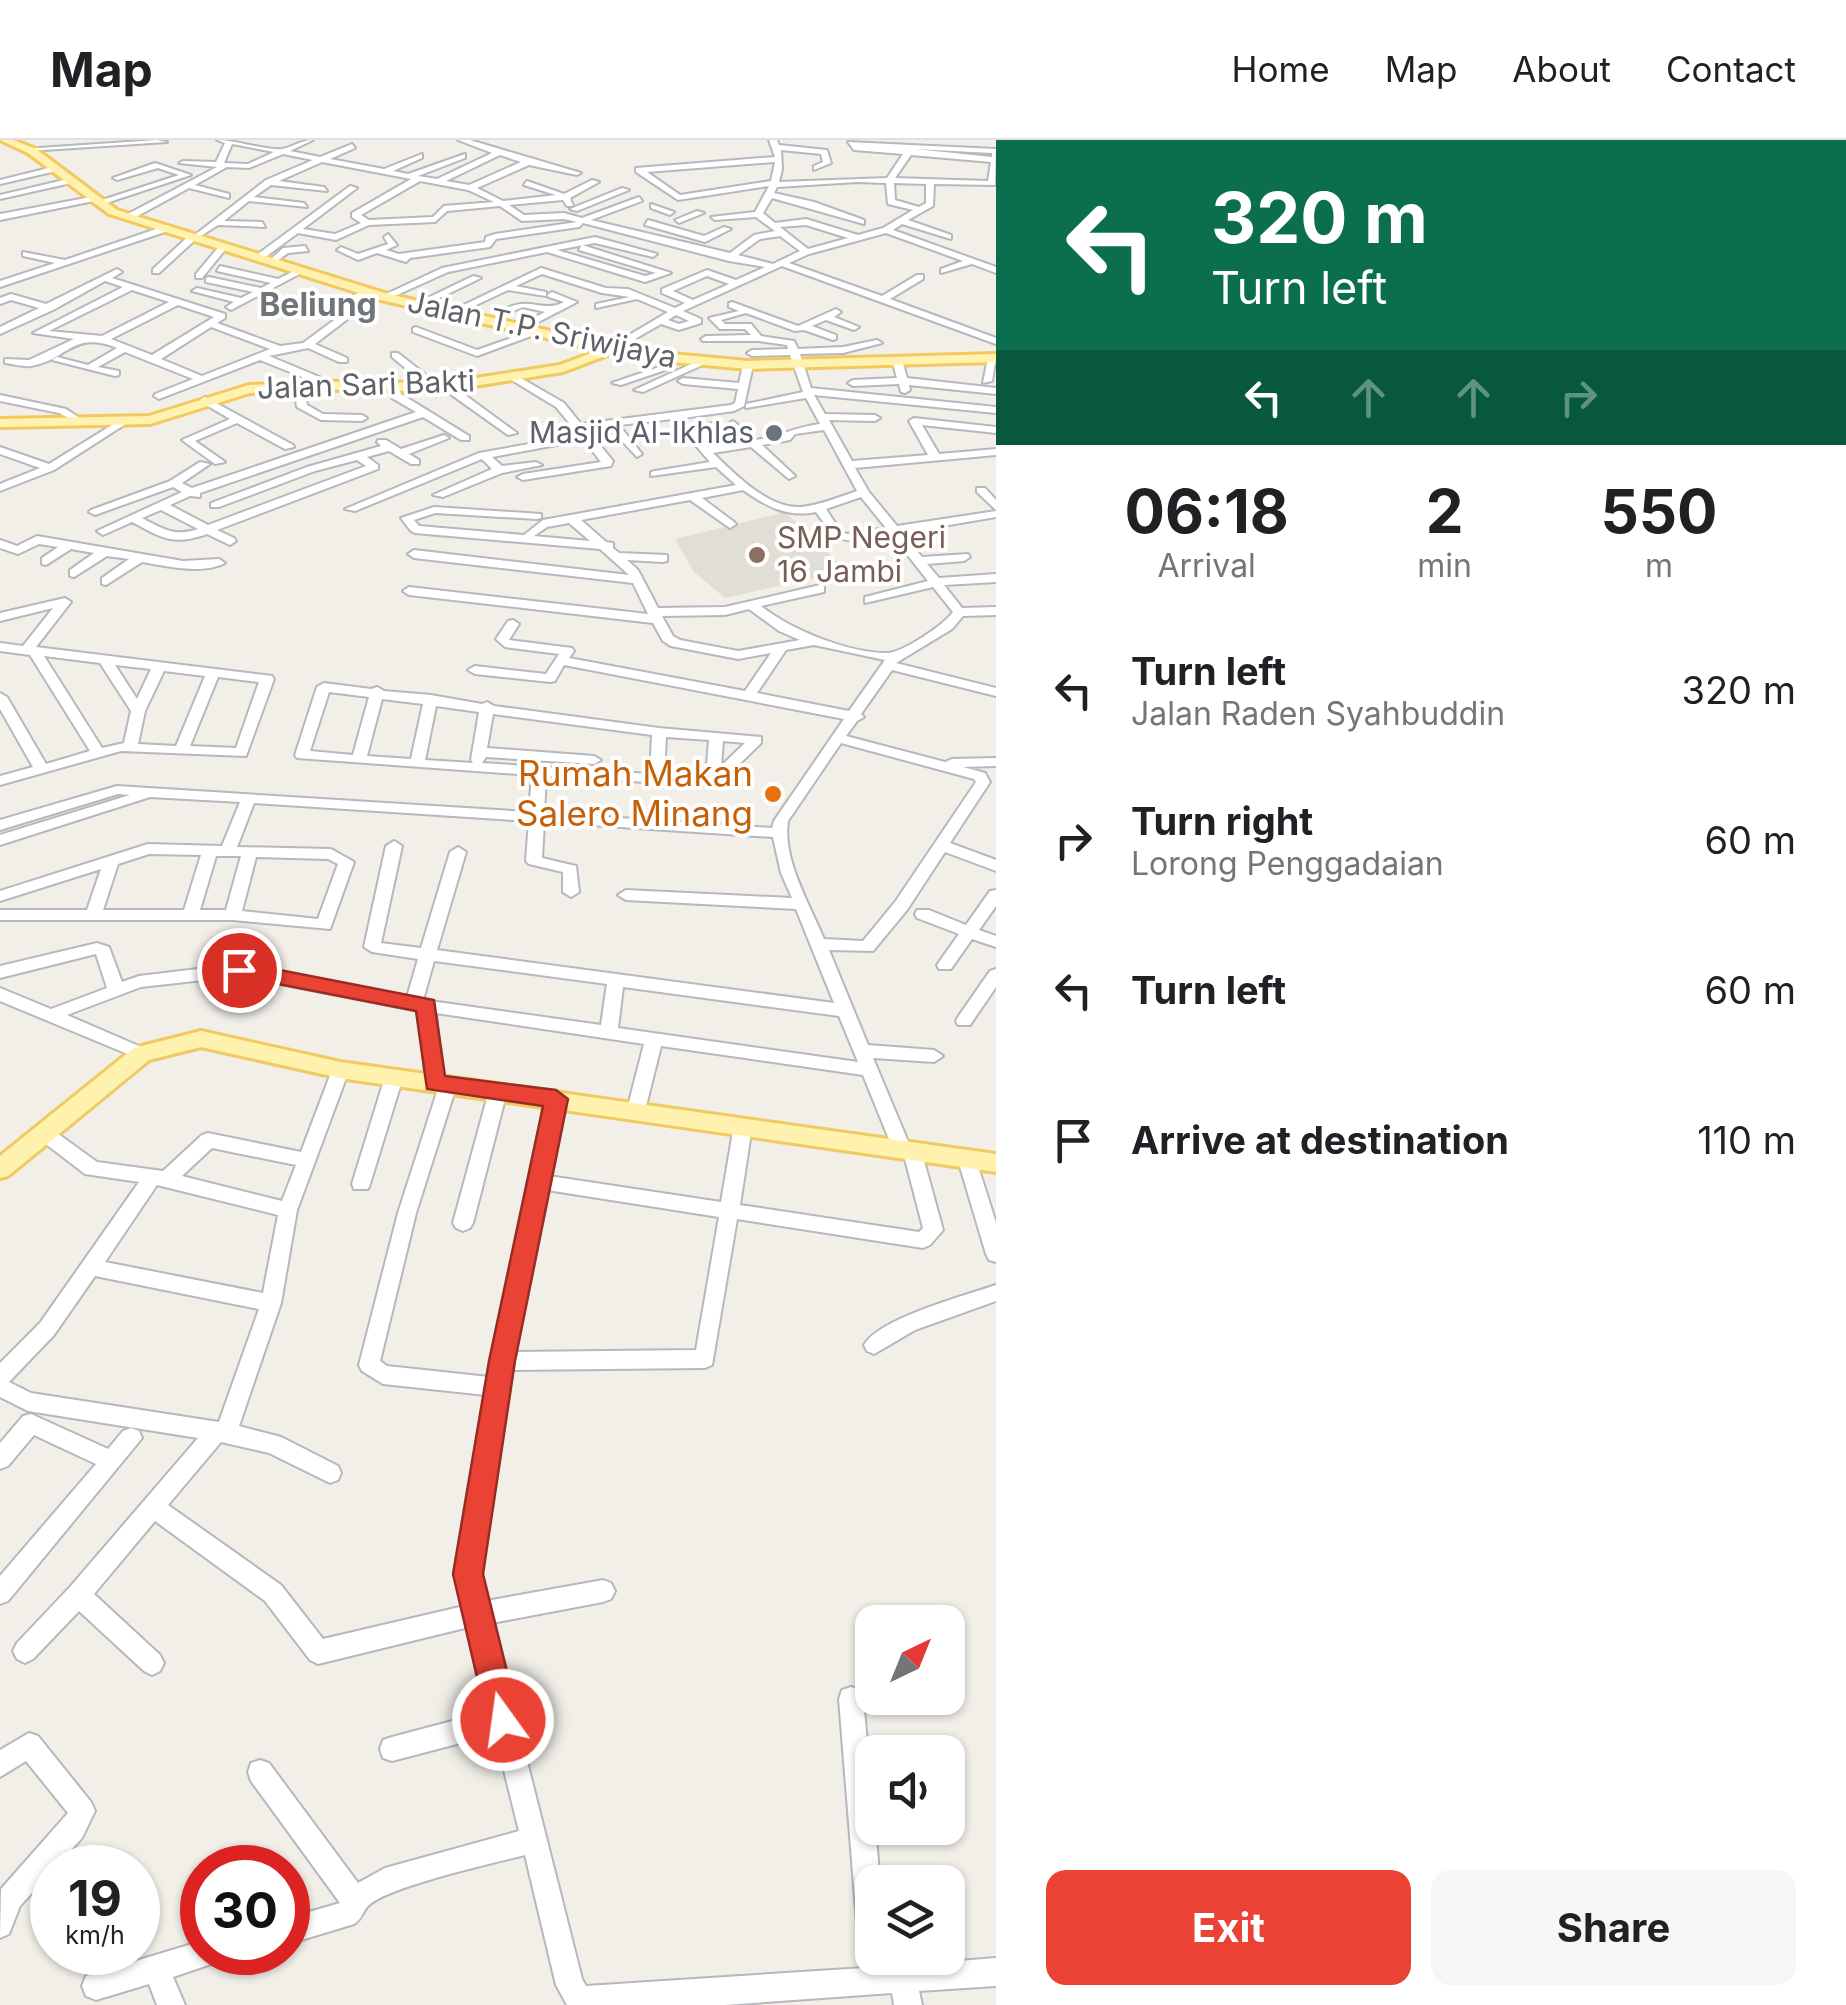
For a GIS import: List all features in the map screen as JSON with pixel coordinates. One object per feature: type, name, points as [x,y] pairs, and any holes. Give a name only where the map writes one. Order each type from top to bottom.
[{"type":"main road","name":"Jalan T.P. Sriwijaya","points":[[4,140],[28,148],[94,201],[129,217],[384,297],[521,328],[536,327],[612,349],[704,362],[795,358],[898,364],[994,358]]},
{"type":"main road","name":"Jalan Sari Bakti","points":[[0,424],[120,422],[163,417],[238,390],[441,387],[580,364],[612,349]]},
{"type":"main road","points":[[0,1169],[142,1054],[187,1041],[219,1039],[340,1070],[996,1163]]},
{"type":"street","points":[[182,163],[223,167],[259,164],[310,140]]},
{"type":"street","points":[[462,140],[498,154],[576,174]]},
{"type":"street","points":[[918,209],[891,202],[888,181],[923,140]]},
{"type":"street","points":[[28,148],[163,141],[156,163]]},
{"type":"street","points":[[223,167],[220,162],[225,142],[364,162],[386,171],[470,188],[506,204],[522,218],[564,216],[729,258],[780,266],[996,341]]},
{"type":"street","points":[[110,156],[118,144]]},
{"type":"street","points":[[758,214],[775,184],[775,144],[824,152],[827,163],[817,168]]},
{"type":"street","points":[[636,158],[639,170],[678,198],[775,184],[995,181],[996,154],[911,151],[854,148],[851,144],[911,151]]},
{"type":"street","points":[[156,272],[195,236],[224,220],[270,182],[352,146]]},
{"type":"street","points":[[438,182],[498,154]]},
{"type":"street","points":[[386,171],[418,156]]},
{"type":"street","points":[[462,156],[437,164],[355,215],[367,223],[396,227],[434,219],[444,209],[565,197],[592,184],[620,192],[564,216]]},
{"type":"street","points":[[639,170],[721,160],[778,159]]},
{"type":"street","points":[[140,160],[156,163],[226,196]]},
{"type":"street","points":[[721,160],[734,173]]},
{"type":"street","points":[[342,175],[364,162]]},
{"type":"street","points":[[470,188],[528,162]]},
{"type":"street","points":[[117,178],[156,163]]},
{"type":"street","points":[[437,164],[464,169]]},
{"type":"street","points":[[1,216],[59,210],[202,179],[223,167]]},
{"type":"street","points":[[559,169],[527,183],[565,197],[574,209]]},
{"type":"street","points":[[0,182],[53,170]]},
{"type":"street","points":[[129,217],[188,180]]},
{"type":"street","points":[[7,199],[68,181]]},
{"type":"street","points":[[840,181],[850,191]]},
{"type":"street","points":[[270,182],[324,189]]},
{"type":"street","points":[[914,182],[918,194]]},
{"type":"street","points":[[612,349],[692,303],[806,252],[886,230],[930,204],[930,183]]},
{"type":"street","points":[[268,258],[296,230],[354,188]]},
{"type":"street","points":[[770,196],[812,204],[861,222]]},
{"type":"street","points":[[40,198],[59,210]]},
{"type":"street","points":[[7,199],[44,224]]},
{"type":"street","points":[[250,199],[304,205]]},
{"type":"street","points":[[490,244],[489,239],[582,221],[639,199]]},
{"type":"street","points":[[620,231],[670,212],[654,206]]},
{"type":"street","points":[[634,212],[705,239],[727,229]]},
{"type":"street","points":[[680,220],[700,213]]},
{"type":"street","points":[[715,217],[758,214],[806,252]]},
{"type":"street","points":[[1,216],[11,226]]},
{"type":"street","points":[[612,218],[637,226]]},
{"type":"street","points":[[224,220],[264,222]]},
{"type":"street","points":[[657,220],[680,220],[706,229]]},
{"type":"street","points":[[902,221],[948,237]]},
{"type":"street","points":[[771,226],[806,222],[858,238]]},
{"type":"street","points":[[296,230],[336,237],[367,223]]},
{"type":"street","points":[[0,284],[168,228]]},
{"type":"street","points":[[814,230],[840,242]]},
{"type":"street","points":[[886,230],[972,260],[996,273]]},
{"type":"street","points":[[729,258],[760,236],[782,233]]},
{"type":"street","points":[[378,252],[377,248],[394,244],[388,237]]},
{"type":"street","points":[[398,257],[474,249],[575,246],[600,240],[652,253],[624,274]]},
{"type":"street","points":[[420,263],[490,244],[500,249],[552,246],[624,274],[650,280],[666,273],[575,246]]},
{"type":"street","points":[[226,246],[204,278],[262,291]]},
{"type":"street","points":[[268,258],[286,250],[305,249]]},
{"type":"street","points":[[384,297],[446,270],[474,249]]},
{"type":"street","points":[[341,250],[358,257],[378,252],[446,270]]},
{"type":"street","points":[[26,254],[130,274]]},
{"type":"street","points":[[712,254],[693,271],[738,284]]},
{"type":"street","points":[[944,271],[972,260]]},
{"type":"street","points":[[720,266],[758,276]]},
{"type":"street","points":[[220,269],[278,282]]},
{"type":"street","points":[[230,307],[303,270]]},
{"type":"street","points":[[0,331],[118,271]]},
{"type":"street","points":[[452,313],[541,271],[668,294],[692,303]]},
{"type":"street","points":[[668,294],[666,290],[701,274]]},
{"type":"street","points":[[884,299],[920,277]]},
{"type":"street","points":[[107,278],[222,316],[155,358]]},
{"type":"street","points":[[418,305],[476,278]]},
{"type":"street","points":[[416,330],[477,352],[536,327],[572,301],[504,286]]},
{"type":"street","points":[[131,287],[38,333],[104,339],[199,378]]},
{"type":"street","points":[[197,291],[269,303]]},
{"type":"street","points":[[159,396],[260,356],[309,345],[346,316],[342,304],[368,292]]},
{"type":"street","points":[[598,306],[643,292],[698,323],[679,327],[638,318]]},
{"type":"street","points":[[0,313],[34,295]]},
{"type":"street","points":[[439,296],[472,303]]},
{"type":"street","points":[[708,296],[798,329],[831,315],[854,326]]},
{"type":"street","points":[[0,301],[23,301],[74,315]]},
{"type":"street","points":[[104,339],[176,303]]},
{"type":"street","points":[[536,327],[508,314],[522,304],[585,312]]},
{"type":"street","points":[[741,314],[714,318],[723,327],[772,324]]},
{"type":"street","points":[[211,324],[279,350]]},
{"type":"street","points":[[748,326],[758,338]]},
{"type":"street","points":[[804,326],[833,337]]},
{"type":"street","points":[[4,362],[54,333]]},
{"type":"street","points":[[4,362],[30,363],[88,336]]},
{"type":"street","points":[[0,344],[12,338]]},
{"type":"street","points":[[706,339],[788,341],[808,393],[864,493],[899,532],[959,612]]},
{"type":"street","points":[[795,358],[877,344]]},
{"type":"street","points":[[309,345],[343,360]]},
{"type":"street","points":[[89,368],[126,347]]},
{"type":"street","points":[[843,350],[864,364]]},
{"type":"street","points":[[395,355],[512,433]]},
{"type":"street","points":[[260,356],[332,386]]},
{"type":"street","points":[[990,378],[994,358]]},
{"type":"street","points":[[350,508],[483,455],[612,424],[738,406],[750,359]]},
{"type":"street","points":[[57,360],[114,373]]},
{"type":"street","points":[[616,382],[679,360]]},
{"type":"street","points":[[683,381],[704,362]]},
{"type":"street","points":[[898,364],[906,394]]},
{"type":"street","points":[[514,377],[560,405],[603,453],[606,464],[523,476]]},
{"type":"street","points":[[639,390],[683,381],[743,386]]},
{"type":"street","points":[[853,384],[904,381],[996,391]]},
{"type":"street","points":[[298,387],[302,407],[312,414],[362,418]]},
{"type":"street","points":[[971,406],[974,387]]},
{"type":"street","points":[[394,388],[396,396],[465,438]]},
{"type":"street","points":[[750,406],[808,393],[996,410]]},
{"type":"street","points":[[0,398],[62,411],[76,420]]},
{"type":"street","points":[[205,400],[289,447]]},
{"type":"street","points":[[102,531],[191,492],[424,413]]},
{"type":"street","points":[[676,416],[717,464],[746,486],[790,510],[864,493]]},
{"type":"street","points":[[700,446],[756,444],[824,422],[874,418]]},
{"type":"street","points":[[219,462],[187,440],[238,419]]},
{"type":"street","points":[[0,488],[50,468],[120,422]]},
{"type":"street","points":[[386,424],[398,434],[391,447]]},
{"type":"street","points":[[612,424],[637,454]]},
{"type":"street","points":[[733,424],[789,476]]},
{"type":"street","points":[[685,429],[716,425]]},
{"type":"street","points":[[935,457],[921,434],[991,430]]},
{"type":"street","points":[[364,432],[415,462]]},
{"type":"street","points":[[216,505],[358,455],[444,438]]},
{"type":"street","points":[[700,446],[726,438]]},
{"type":"street","points":[[0,450],[50,468]]},
{"type":"street","points":[[848,465],[996,452]]},
{"type":"street","points":[[439,495],[500,470],[603,453]]},
{"type":"street","points":[[133,518],[173,538],[374,467],[358,455]]},
{"type":"street","points":[[483,455],[500,470]]},
{"type":"street","points":[[0,467],[21,458]]},
{"type":"street","points":[[95,512],[174,483],[204,464]]},
{"type":"street","points":[[655,474],[717,464]]},
{"type":"street","points":[[174,483],[254,526]]},
{"type":"street","points":[[662,558],[521,538],[414,529],[407,518],[434,510],[573,520],[746,486]]},
{"type":"street","points":[[817,505],[840,537],[899,532],[996,511],[980,490]]},
{"type":"street","points":[[694,497],[730,524]]},
{"type":"street","points":[[524,500],[540,520]]},
{"type":"street","points":[[162,505],[230,541]]},
{"type":"street","points":[[521,538],[540,520]]},
{"type":"street","points":[[573,520],[615,551],[668,638],[687,646],[738,655],[810,642]]},
{"type":"street","points":[[0,544],[18,550],[34,540],[182,565],[218,563]]},
{"type":"street","points":[[46,561],[68,546]]},
{"type":"street","points":[[74,573],[104,552]]},
{"type":"street","points":[[182,565],[200,552]]},
{"type":"street","points":[[414,554],[636,580]]},
{"type":"street","points":[[555,569],[571,556]]},
{"type":"street","points":[[922,561],[964,557]]},
{"type":"street","points":[[106,581],[139,558]]},
{"type":"street","points":[[869,600],[938,582],[996,578]]},
{"type":"street","points":[[409,591],[655,616],[720,612],[820,589]]},
{"type":"street","points":[[3,617],[66,603],[30,651]]},
{"type":"street","points":[[752,605],[778,626],[810,642],[996,692]]},
{"type":"street","points":[[959,612],[996,610]]},
{"type":"street","points":[[539,1182],[930,1238],[933,1230],[907,1149],[818,944],[779,833],[781,820],[842,739],[891,662],[908,646],[949,627],[959,612]]},
{"type":"street","points":[[3,617],[50,622]]},
{"type":"street","points":[[476,670],[546,679],[567,651],[503,642],[512,624]]},
{"type":"street","points":[[549,648],[560,632]]},
{"type":"street","points":[[0,647],[266,677],[241,754],[130,746],[98,751],[0,781]]},
{"type":"street","points":[[748,697],[780,648]]},
{"type":"street","points":[[30,651],[98,751]]},
{"type":"street","points":[[105,660],[138,711]]},
{"type":"street","points":[[561,660],[683,680],[748,697],[857,717]]},
{"type":"street","points":[[130,746],[138,711],[159,667]]},
{"type":"street","points":[[182,749],[214,671]]},
{"type":"street","points":[[324,687],[377,691],[659,732],[756,740],[713,782],[657,779],[593,767],[478,759],[417,763],[302,755],[324,687]]},
{"type":"street","points":[[358,760],[377,691]]},
{"type":"street","points":[[0,697],[41,768]]},
{"type":"street","points":[[417,763],[431,698]]},
{"type":"street","points":[[478,759],[487,706]]},
{"type":"street","points":[[593,767],[599,724]]},
{"type":"street","points":[[657,779],[659,732]]},
{"type":"street","points":[[713,782],[716,738]]},
{"type":"street","points":[[818,944],[867,947],[901,906],[983,782],[980,776],[842,739]]},
{"type":"street","points":[[478,759],[539,771],[593,767]]},
{"type":"street","points":[[944,766],[996,762]]},
{"type":"street","points":[[539,771],[534,861],[572,869],[571,892]]},
{"type":"street","points":[[0,825],[117,790],[248,802],[779,833]]},
{"type":"street","points":[[0,840],[152,793]]},
{"type":"street","points":[[190,916],[218,851],[248,802]]},
{"type":"street","points":[[394,846],[372,947],[846,1011]]},
{"type":"street","points":[[947,847],[996,866]]},
{"type":"street","points":[[148,848],[248,853],[330,854],[346,862],[324,925],[233,914],[4,916],[8,894],[148,848]]},
{"type":"street","points":[[458,852],[420,1005],[441,1084],[369,1365],[383,1375],[498,1387]]},
{"type":"street","points":[[233,914],[248,853]]},
{"type":"street","points":[[93,916],[112,861]]},
{"type":"street","points":[[626,895],[802,904]]},
{"type":"street","points":[[946,965],[996,895]]},
{"type":"street","points":[[923,914],[996,942]]},
{"type":"street","points":[[0,972],[97,948],[103,951],[116,990]]},
{"type":"street","points":[[50,1014],[116,990],[194,972],[239,970],[420,1005],[870,1070]]},
{"type":"street","points":[[964,1020],[996,974]]},
{"type":"street","points":[[609,1032],[616,980]]},
{"type":"street","points":[[0,994],[142,1054]]},
{"type":"street","points":[[636,1110],[654,1039]]},
{"type":"street","points":[[862,1051],[934,1056]]},
{"type":"street","points":[[26,1651],[222,1432],[271,1303],[288,1210],[340,1070]]},
{"type":"street","points":[[361,1184],[394,1077]]},
{"type":"street","points":[[463,1223],[498,1091]]},
{"type":"street","points":[[556,1099],[502,1361],[468,1574],[570,1985],[577,1996],[590,2002],[757,1997],[855,1973]]},
{"type":"street","points":[[502,1361],[705,1359],[743,1126]]},
{"type":"street","points":[[44,1133],[86,1167],[159,1178],[288,1210]]},
{"type":"street","points":[[0,1377],[47,1329],[159,1178],[208,1140],[307,1160]]},
{"type":"street","points":[[967,1160],[996,1254]]},
{"type":"street","points":[[91,1267],[271,1303]]},
{"type":"street","points":[[874,1345],[908,1324],[996,1292]]},
{"type":"street","points":[[0,1387],[28,1402],[222,1432],[273,1444],[330,1473]]},
{"type":"street","points":[[0,1459],[32,1423],[112,1461]]},
{"type":"street","points":[[0,1593],[132,1438]]},
{"type":"street","points":[[153,1507],[273,1593],[318,1652],[477,1614],[603,1591]]},
{"type":"street","points":[[78,1595],[152,1664]]},
{"type":"street","points":[[851,1699],[865,1865]]},
{"type":"street","points":[[392,1750],[503,1720]]},
{"type":"street","points":[[0,1764],[29,1745],[82,1811],[73,1829],[5,1889],[0,1925]]},
{"type":"street","points":[[260,1772],[354,1900],[353,1909],[345,1914],[310,1924]]},
{"type":"street","points":[[354,1900],[385,1881],[534,1840]]},
{"type":"street","points":[[899,1975],[996,1972]]},
{"type":"street","points":[[96,1986],[133,1975]]},
{"type":"street","points":[[159,1975],[171,2005]]},
{"type":"street","points":[[903,1976],[908,2005]]},
{"type":"shaded area","name":"SMP Negeri 16 Jambi","points":[[785,512],[847,571],[725,598],[694,572],[675,539]]},
{"type":"place","name":"Masjid Al-Ikhlas","points":[[774,433]]},
{"type":"place","name":"SMP Negeri 16 Jambi","points":[[757,555]]},
{"type":"place","name":"Rumah Makan Salero Minang","points":[[773,794]]},
{"type":"district","name":"Beliung","points":[[318,305]]},
{"type":"route","points":[[239,970],[427,1006],[435,1083],[556,1099],[502,1361],[468,1574],[503,1720]]}]
